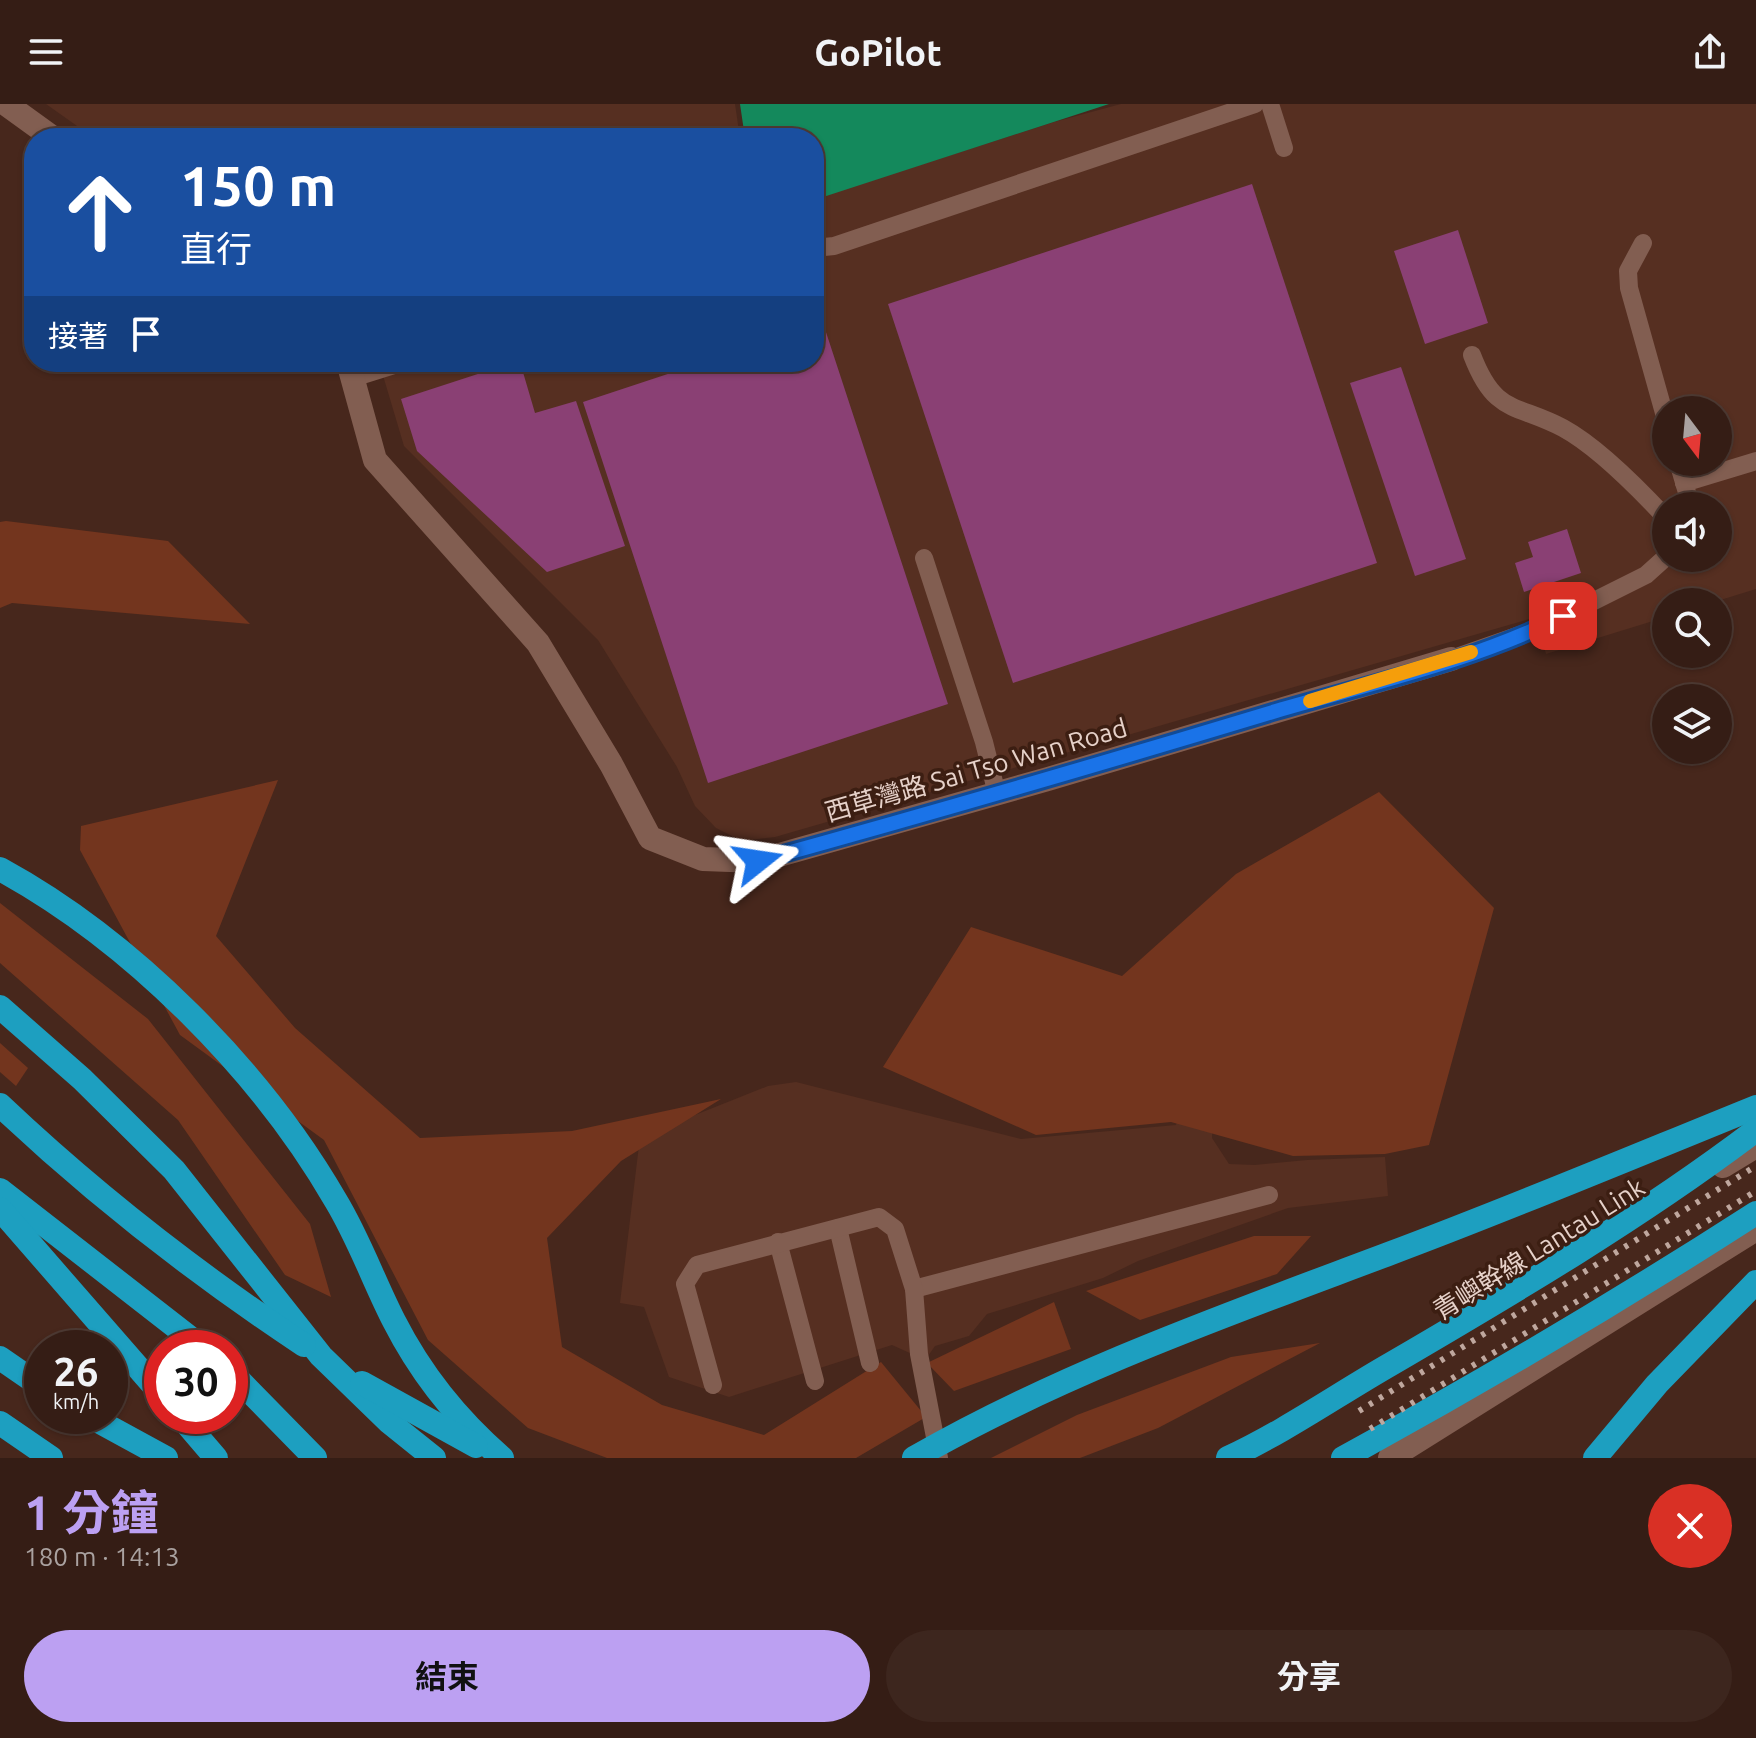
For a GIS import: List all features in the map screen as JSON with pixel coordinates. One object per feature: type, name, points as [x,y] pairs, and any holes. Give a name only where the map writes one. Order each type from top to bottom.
[{"type":"highway","points":[[0,869],[34,889],[111,945],[151,977],[215,1040],[288,1127],[337,1202],[395,1324],[434,1387],[468,1429],[501,1458]]},
{"type":"highway","points":[[0,1007],[82,1079],[174,1170],[321,1356],[389,1422],[434,1458]]},
{"type":"highway","points":[[0,1105],[59,1161],[108,1201],[265,1319],[355,1379],[501,1458]]},
{"type":"highway","points":[[914,1458],[1014,1405],[1121,1358],[1471,1223],[1756,1107]]},
{"type":"highway","points":[[1228,1458],[1492,1305],[1638,1214],[1756,1130]]},
{"type":"highway","points":[[0,1190],[180,1330]]},
{"type":"highway","points":[[0,1209],[144,1374]]},
{"type":"highway","points":[[1343,1458],[1537,1349],[1756,1213]]},
{"type":"highway","points":[[1595,1458],[1657,1384],[1756,1282]]},
{"type":"highway","points":[[0,1358],[24,1375]]},
{"type":"highway","points":[[248,1389],[315,1458]]},
{"type":"highway","points":[[0,1423],[51,1458]]},
{"type":"highway","points":[[122,1434],[166,1458]]},
{"type":"highway","points":[[195,1434],[216,1458]]},
{"type":"street","points":[[6,104],[39,128]]},
{"type":"street","name":"西草灣路 Sai Tso Wan Road","points":[[351,372],[375,460],[538,643],[611,764],[650,838],[703,859],[758,861],[997,794],[1451,659]]},
{"type":"street","name":"青嶼幹線 Lantau Link","points":[[1352,1400],[1756,1146]]},
{"type":"street","points":[[1390,1458],[1756,1229]]},
{"type":"lane","points":[[824,247],[1255,104]]},
{"type":"lane","points":[[1270,104],[1284,148]]},
{"type":"lane","points":[[1643,243],[1628,271],[1629,288],[1659,396]]},
{"type":"lane","points":[[1472,355],[1481,378],[1495,395],[1511,408],[1564,429],[1637,487],[1652,503]]},
{"type":"lane","points":[[1684,483],[1756,461]]},
{"type":"lane","points":[[1682,476],[1687,492]]},
{"type":"lane","points":[[924,558],[984,742],[997,794]]},
{"type":"lane","points":[[1451,659],[1540,628],[1652,570]]},
{"type":"lane","points":[[914,1289],[1269,1195]]},
{"type":"lane","points":[[713,1385],[685,1284],[697,1265],[879,1217],[895,1229],[914,1289],[919,1354],[939,1458]]},
{"type":"lane","points":[[838,1228],[870,1363]]},
{"type":"lane","points":[[778,1242],[815,1381]]},
{"type":"shaded area","points":[[46,104],[735,104],[739,128],[80,128]]},
{"type":"shaded area","points":[[740,104],[1109,104],[824,197],[824,128],[744,128]]},
{"type":"shaded area","points":[[1121,104],[1756,104],[1756,589],[1732,596],[1732,588],[1652,588],[1652,621],[1546,654],[1536,617],[775,837],[742,841],[716,828],[695,806],[677,767],[598,640],[404,446],[382,372],[824,372],[824,196],[1054,122]]},
{"type":"shaded area","points":[[0,522],[168,541],[250,624],[12,603],[0,608]]},
{"type":"shaded area","points":[[278,780],[216,936],[295,1028],[420,1138],[572,1131],[721,1099],[621,1161],[547,1238],[562,1347],[662,1405],[764,1435],[881,1362],[926,1417],[856,1458],[607,1458],[528,1428],[428,1340],[324,1140],[180,1035],[80,850],[81,826]]},
{"type":"shaded area","points":[[1379,792],[1494,908],[1429,1145],[1385,1154],[1293,1156],[1171,1122],[1036,1135],[883,1067],[971,927],[1122,976],[1236,874]]},
{"type":"shaded area","points":[[0,903],[148,1019],[310,1224],[331,1297],[285,1275],[178,1120],[0,963]]},
{"type":"shaded area","points":[[0,1043],[28,1068],[16,1086],[0,1072]]},
{"type":"shaded area","points":[[796,1082],[1021,1139],[1176,1125],[1188,1087],[1212,1127],[1212,1138],[1229,1164],[1385,1157],[1388,1196],[1288,1208],[1138,1261],[1103,1278],[987,1314],[969,1336],[935,1346],[928,1356],[921,1358],[892,1345],[729,1397],[669,1377],[644,1307],[620,1303],[640,1137],[768,1086]]},
{"type":"shaded area","points":[[1254,1236],[1311,1236],[1277,1274],[1140,1320],[1086,1291]]},
{"type":"shaded area","points":[[1054,1302],[1071,1349],[954,1391],[927,1363]]},
{"type":"shaded area","points":[[1320,1343],[1158,1428],[1080,1458],[991,1458],[1077,1415],[1231,1357]]},
{"type":"building","points":[[1252,184],[1377,563],[1013,683],[888,304]]},
{"type":"building","points":[[1458,230],[1488,323],[1425,344],[1394,251]]},
{"type":"building","points":[[824,326],[948,704],[708,783],[583,402],[674,372],[824,372]]},
{"type":"building","points":[[1401,367],[1466,559],[1415,576],[1350,383]]},
{"type":"building","points":[[484,372],[523,372],[535,413],[576,401],[625,546],[547,572],[417,451],[401,399]]},
{"type":"building","points":[[1567,529],[1581,573],[1524,592],[1515,563],[1533,557],[1528,542]]},
{"type":"railway","points":[[1359,1411],[1756,1166]]},
{"type":"railway","points":[[1370,1429],[1756,1191]]},
{"type":"slow traffic","points":[[1310,701],[1471,652]]},
{"type":"route","points":[[758,861],[1048,779],[1451,659],[1540,628],[1563,616]]}]
